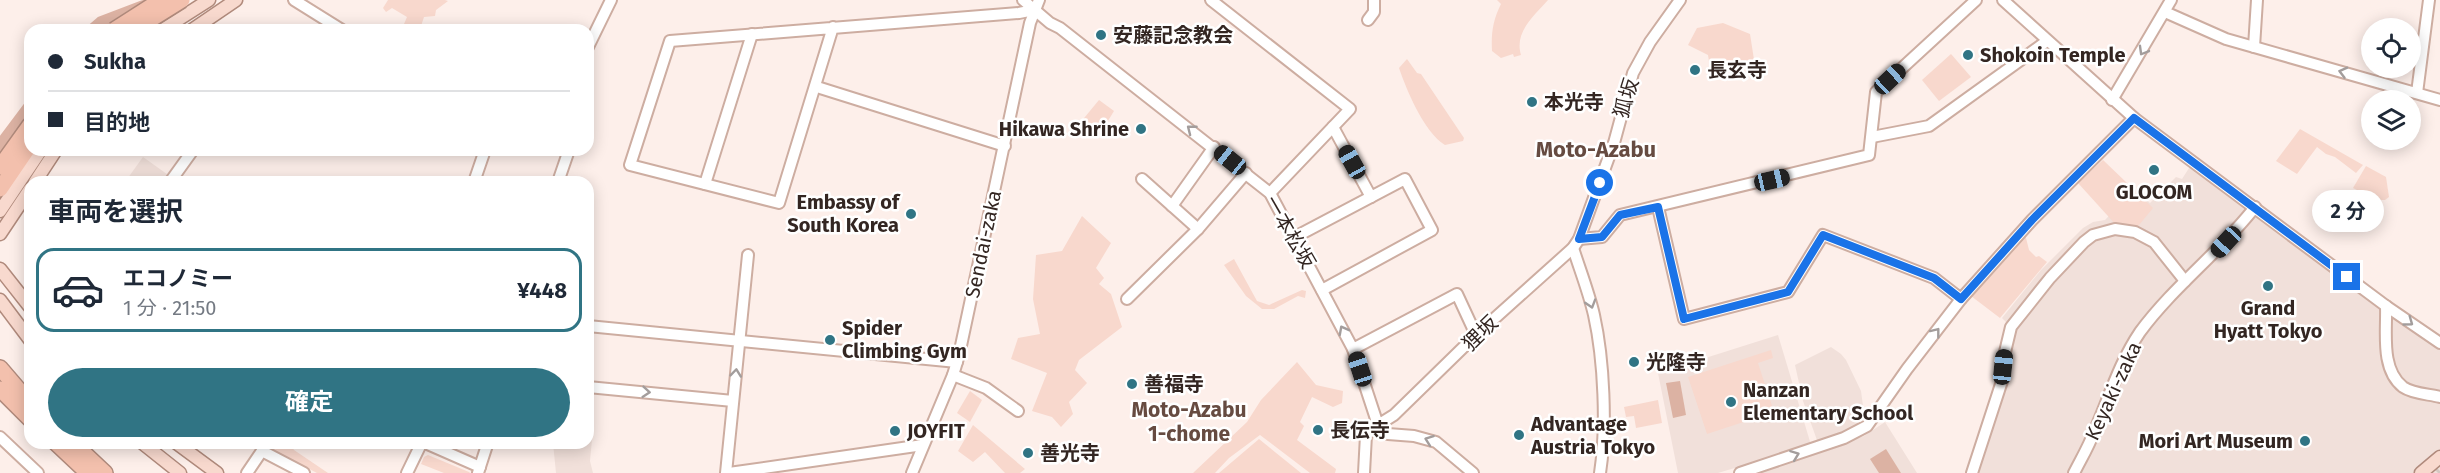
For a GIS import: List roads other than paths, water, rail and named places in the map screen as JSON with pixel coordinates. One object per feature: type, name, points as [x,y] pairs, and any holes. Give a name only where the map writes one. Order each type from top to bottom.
[{"type":"highway","points":[[144,24],[182,0]]},
{"type":"highway","points":[[126,24],[161,7]]},
{"type":"highway","points":[[0,168],[24,134]]},
{"type":"highway","points":[[0,189],[24,154]]},
{"type":"highway","points":[[0,368],[24,396]]},
{"type":"highway","points":[[0,389],[24,413]]},
{"type":"highway","points":[[62,449],[88,473]]},
{"type":"highway","points":[[79,449],[105,473]]},
{"type":"main road","points":[[173,24],[209,0]]},
{"type":"main road","points":[[201,24],[236,0]]},
{"type":"main road","points":[[0,211],[37,156]]},
{"type":"main road","points":[[39,176],[52,156]]},
{"type":"main road","points":[[0,234],[24,198]]},
{"type":"main road","points":[[0,269],[24,299]]},
{"type":"main road","points":[[0,300],[24,332]]},
{"type":"main road","points":[[150,449],[180,473]]},
{"type":"main road","points":[[185,449],[217,473]]},
{"type":"main road","points":[[2421,473],[2440,457]]},
{"type":"street","points":[[156,0],[161,7],[164,24]]},
{"type":"street","points":[[294,0],[333,24]]},
{"type":"street","points":[[594,35],[611,0]]},
{"type":"street","name":"一本松坂","points":[[1023,0],[1036,5],[1270,193],[1353,350],[1378,424]]},
{"type":"street","points":[[1211,0],[1350,109],[1270,193]]},
{"type":"street","points":[[1368,20],[1374,12],[1374,0]]},
{"type":"street","name":"狐坂","points":[[1576,244],[1614,143],[1633,73],[1650,42],[1680,0]]},
{"type":"street","points":[[1600,473],[1605,420],[1599,350],[1594,316],[1576,244],[1602,237],[1620,215],[1869,155],[1876,92],[1976,0]]},
{"type":"street","points":[[2003,0],[2134,118],[2386,306],[2440,343]]},
{"type":"street","points":[[2112,100],[2171,0]]},
{"type":"street","points":[[2254,47],[2257,0]]},
{"type":"street","points":[[2417,90],[2429,0]]},
{"type":"street","points":[[833,27],[817,87],[779,203],[630,165],[670,41],[833,27],[1019,13],[1036,5]]},
{"type":"street","name":"Sendai-zaka","points":[[912,473],[957,362],[1036,5]]},
{"type":"street","points":[[2165,12],[2226,39],[2406,90]]},
{"type":"street","points":[[705,184],[752,34]]},
{"type":"street","points":[[1872,137],[1929,126],[2047,41]]},
{"type":"street","points":[[817,87],[1005,146]]},
{"type":"street","points":[[2421,94],[2440,100]]},
{"type":"street","points":[[1740,473],[1844,438],[1867,426],[1961,299],[2032,220],[2134,118]]},
{"type":"street","points":[[1333,127],[1371,197]]},
{"type":"street","points":[[1172,206],[1214,147]]},
{"type":"street","points":[[174,176],[190,156]]},
{"type":"street","points":[[476,176],[482,156]]},
{"type":"street","points":[[560,176],[567,156]]},
{"type":"street","points":[[1127,300],[1198,229],[1246,173]]},
{"type":"street","points":[[1142,179],[1198,229]]},
{"type":"street","points":[[1295,237],[1405,179],[1432,230],[1322,290]]},
{"type":"street","points":[[1658,207],[1684,319],[1788,292],[1823,235],[1934,278],[1961,299]]},
{"type":"street","name":"Keyaki-zaka","points":[[2074,473],[2093,435],[2119,369],[2130,348],[2159,307],[2184,280],[2214,254],[2254,207]]},
{"type":"street","points":[[1972,473],[2002,381],[2005,352],[2011,327],[2049,278],[2084,242],[2093,235],[2115,229],[2135,232],[2154,242],[2184,280]]},
{"type":"street","name":"狸坂","points":[[1366,435],[1378,424],[1394,415],[1476,335],[1576,244]]},
{"type":"street","points":[[748,255],[728,473],[923,445]]},
{"type":"street","points":[[1353,350],[1457,294],[1476,335]]},
{"type":"street","points":[[2386,306],[2390,371],[2403,386],[2411,391],[2440,397]]},
{"type":"street","points":[[594,327],[957,362]]},
{"type":"street","points":[[953,375],[986,387],[1018,411]]},
{"type":"street","points":[[594,388],[733,401]]},
{"type":"street","points":[[1364,473],[1366,435],[1372,408]]},
{"type":"street","points":[[1378,424],[1388,434],[1414,436],[1436,442],[1473,473]]},
{"type":"street","points":[[0,437],[38,473]]},
{"type":"street","points":[[246,473],[264,449]]},
{"type":"street","points":[[268,449],[304,473]]},
{"type":"street","points":[[407,473],[419,449]]},
{"type":"street","points":[[436,449],[479,470],[486,449]]},
{"type":"street","points":[[2427,473],[2440,462]]},
{"type":"waterway","points":[[102,24],[144,8]]},
{"type":"waterway","points":[[0,149],[24,117]]},
{"type":"place","name":"安藤記念教会","points":[[1101,35]]},
{"type":"place","name":"Shokoin Temple","points":[[1968,55]]},
{"type":"place","name":"長玄寺","points":[[1695,70]]},
{"type":"place","name":"本光寺","points":[[1532,102]]},
{"type":"place","name":"Hikawa Shrine","points":[[1141,129]]},
{"type":"place","name":"GLOCOM","points":[[2154,170]]},
{"type":"place","name":"Embassy of South Korea","points":[[911,214]]},
{"type":"place","name":"Grand Hyatt Tokyo","points":[[2268,286]]},
{"type":"place","name":"Spider Climbing Gym","points":[[830,340]]},
{"type":"place","name":"光隆寺","points":[[1634,362]]},
{"type":"place","name":"善福寺","points":[[1132,384]]},
{"type":"place","name":"Nanzan Elementary School","points":[[1731,402]]},
{"type":"place","name":"長伝寺","points":[[1318,430]]},
{"type":"place","name":"JOYFIT","points":[[895,431]]},
{"type":"place","name":"Advantage Austria Tokyo","points":[[1519,435]]},
{"type":"place","name":"Mori Art Museum","points":[[2305,441]]},
{"type":"place","name":"善光寺","points":[[1028,453]]},
{"type":"district","name":"Moto-Azabu","points":[[1596,149]]},
{"type":"district","name":"Moto-Azabu 1-chome","points":[[1189,422]]}]
